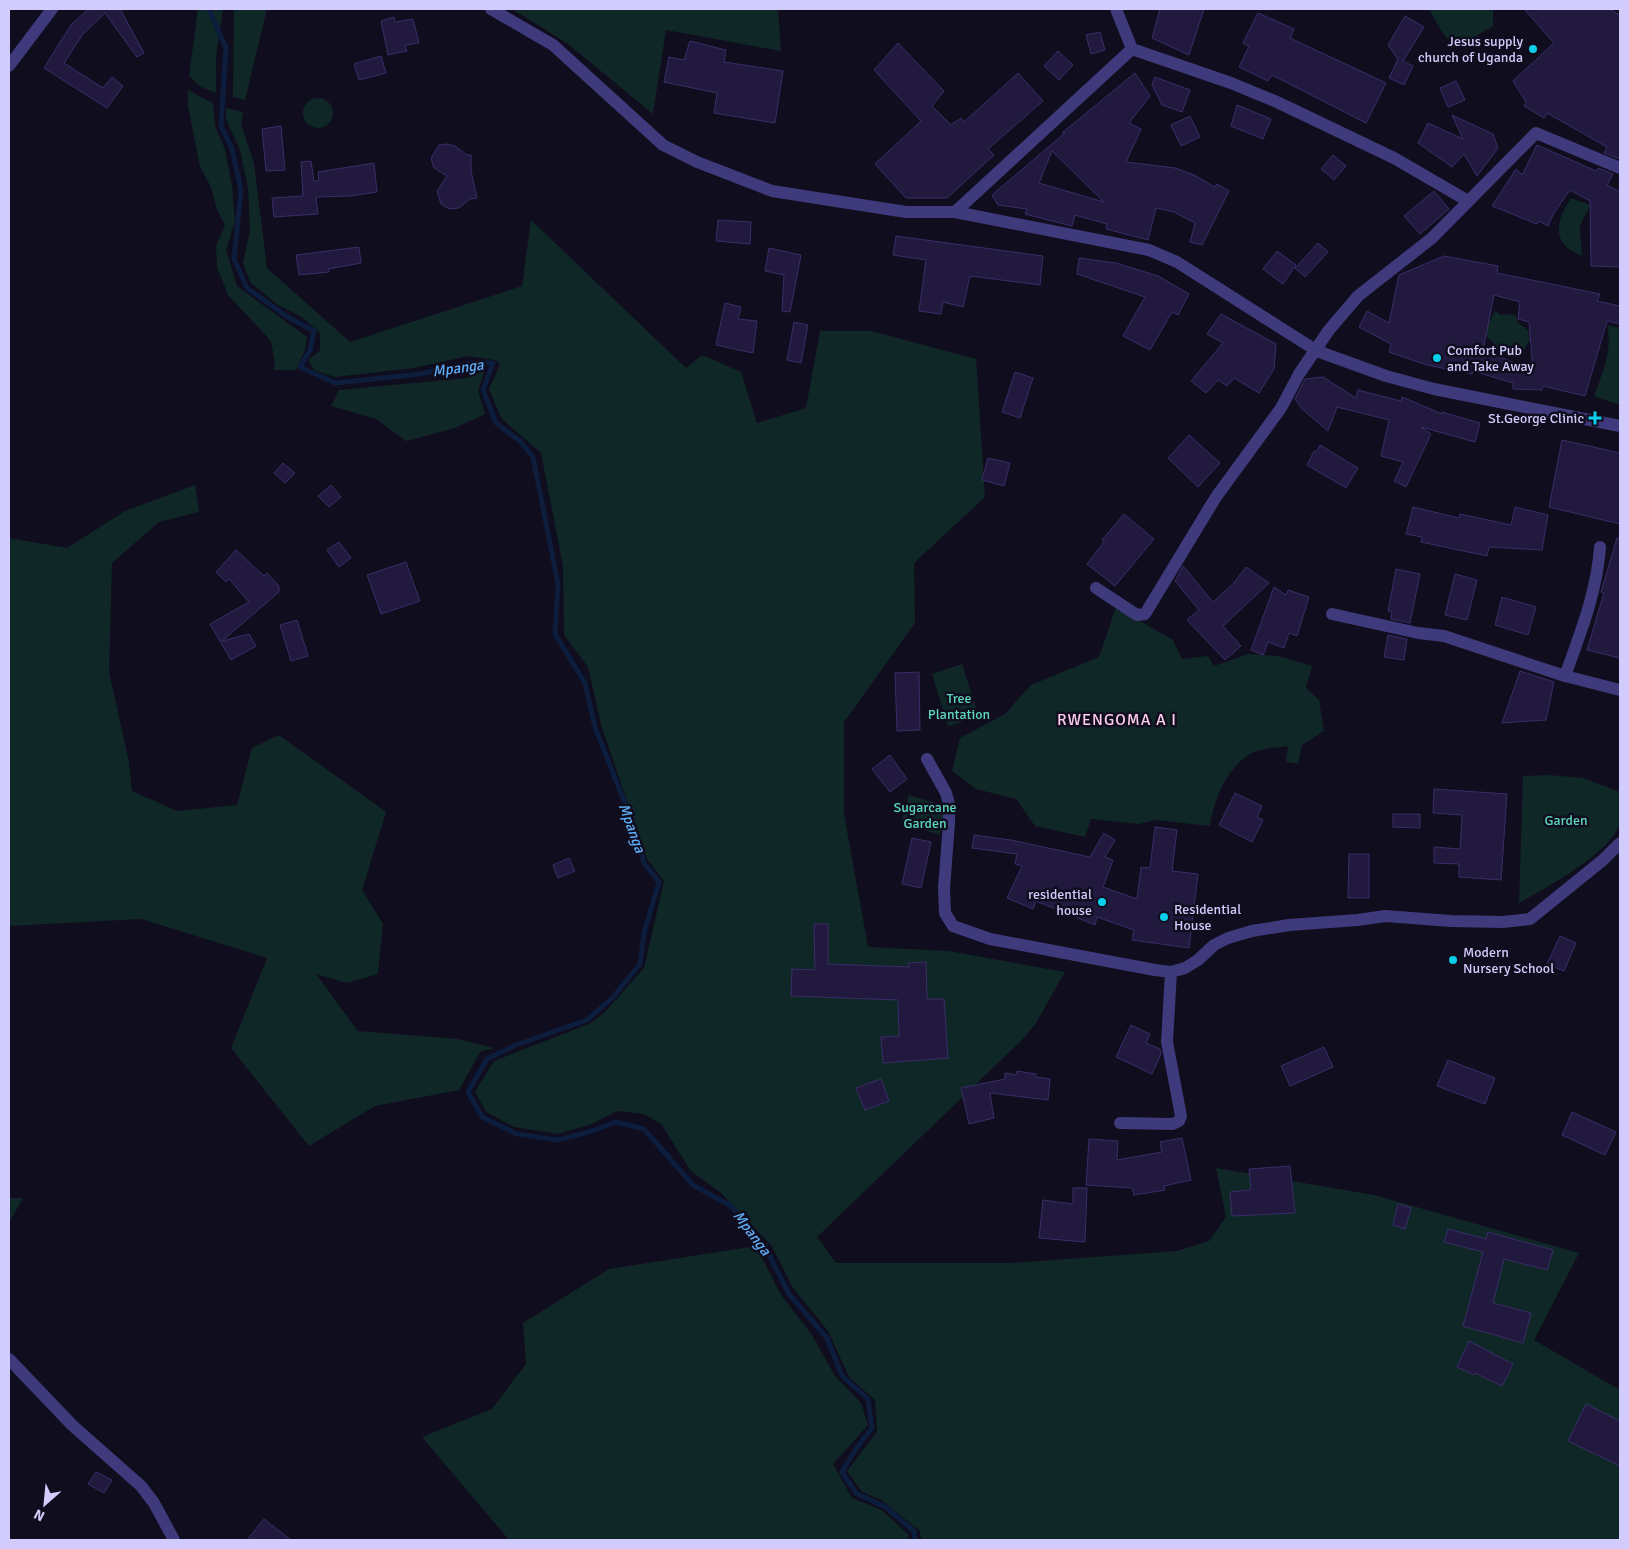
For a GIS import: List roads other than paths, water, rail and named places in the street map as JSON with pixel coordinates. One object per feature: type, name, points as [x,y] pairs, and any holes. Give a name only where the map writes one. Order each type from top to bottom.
[{"type":"street","points":[[9,66],[52,9]]},
{"type":"street","points":[[491,9],[553,45],[664,145],[697,162],[780,192],[906,212],[955,212],[1149,250],[1166,256],[1317,351],[1386,376],[1434,389],[1620,426]]},
{"type":"street","points":[[1116,9],[1132,49],[1231,83],[1277,102],[1394,158],[1468,201]]},
{"type":"street","points":[[955,212],[1132,49]]},
{"type":"street","points":[[1096,588],[1137,615],[1145,614],[1216,497],[1263,435],[1281,408],[1299,374],[1317,351],[1329,330],[1358,296],[1432,238],[1536,133],[1620,168]]},
{"type":"street","points":[[1565,676],[1599,572],[1600,547]]},
{"type":"street","points":[[1332,614],[1418,633],[1444,636],[1565,676],[1620,690]]},
{"type":"street","points":[[927,759],[946,793],[949,804],[950,823],[944,888],[945,913],[953,926],[990,939],[1126,966],[1171,972],[1185,968],[1198,960],[1214,945],[1252,931],[1385,916],[1451,922],[1503,922],[1530,919],[1620,844]]},
{"type":"street","points":[[1120,1123],[1173,1124],[1179,1121],[1181,1116],[1167,1042],[1171,972]]},
{"type":"street","points":[[9,1359],[72,1425],[141,1486],[154,1504],[174,1540]]},
{"type":"waterway","name":"Mpanga","points":[[209,9],[226,48],[221,126],[232,149],[241,190],[234,259],[247,288],[286,316],[314,331],[310,350],[300,367],[335,383],[420,374],[470,363],[493,363],[483,390],[496,423],[520,441],[533,457],[558,584],[555,634],[585,683],[595,727],[633,824],[644,863],[659,882],[644,933],[640,964],[613,997],[587,1020],[516,1045],[487,1059],[468,1092],[482,1117],[517,1134],[557,1140],[589,1132],[616,1122],[644,1129],[693,1185],[731,1206],[765,1247],[789,1294],[827,1338],[842,1376],[868,1399],[872,1428],[855,1450],[842,1472],[857,1494],[884,1506],[914,1531],[915,1540]]},
{"type":"place","name":"Jesus supply church of Uganda","points":[[1533,49]]},
{"type":"place","name":"Comfort Pub and Take Away","points":[[1437,358]]},
{"type":"place","name":"St.George Clinic","points":[[1595,418]]},
{"type":"place","name":"residential house","points":[[1102,902]]},
{"type":"place","name":"Residential House","points":[[1164,917]]},
{"type":"place","name":"Modern Nursery School","points":[[1453,960]]},
{"type":"district","name":"RWENGOMA A I","points":[[1117,719]]},
{"type":"park label","name":"Tree Plantation","points":[[959,706]]},
{"type":"park label","name":"Sugarcane Garden","points":[[925,816]]},
{"type":"park label","name":"Garden","points":[[1566,820]]}]
